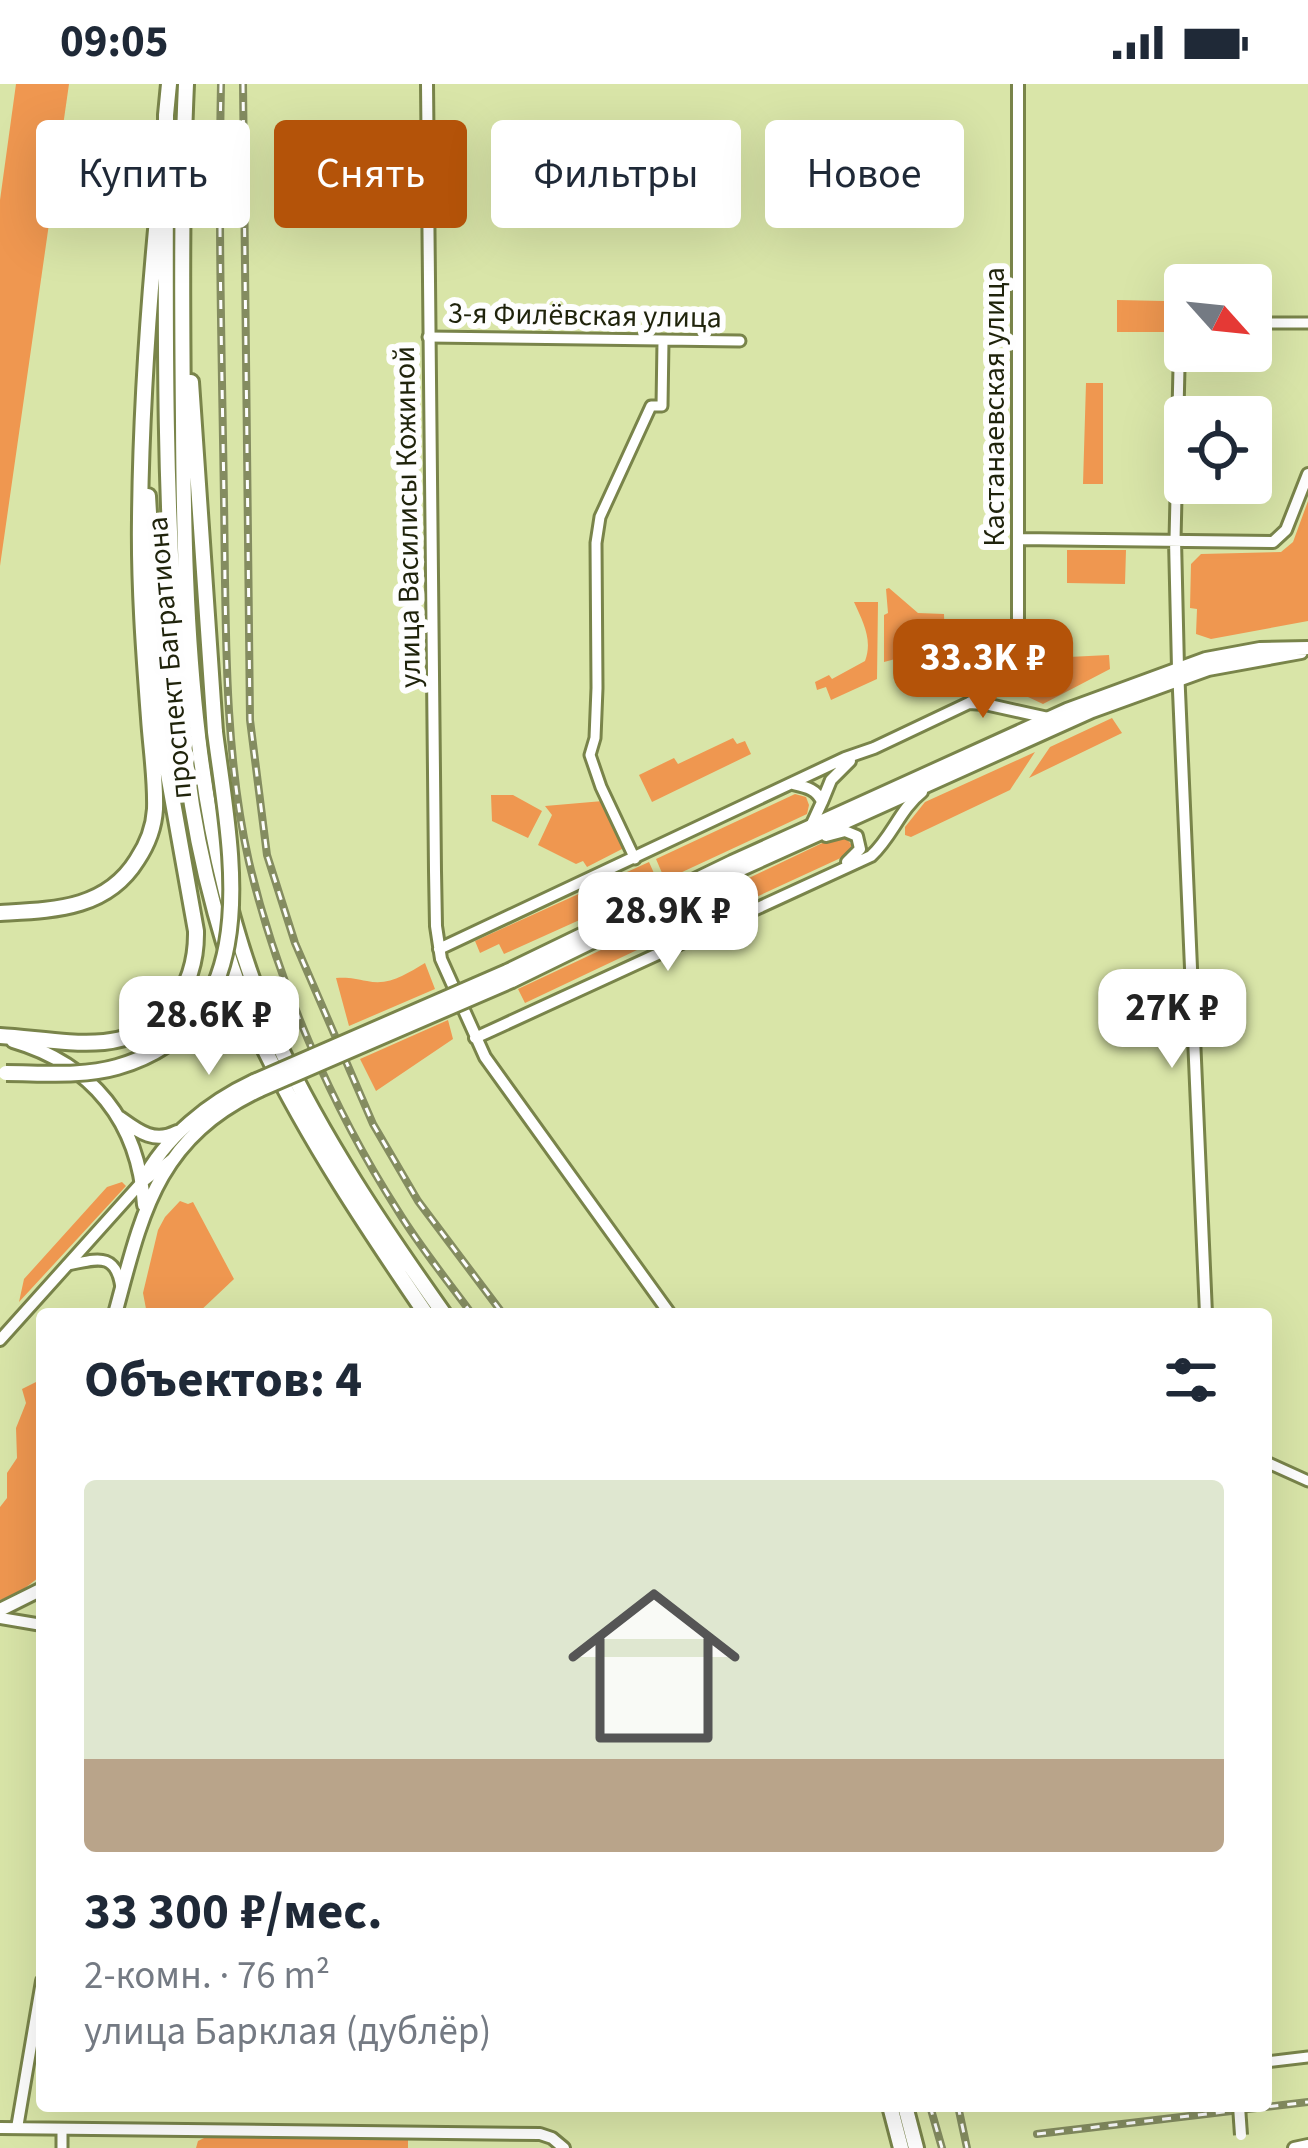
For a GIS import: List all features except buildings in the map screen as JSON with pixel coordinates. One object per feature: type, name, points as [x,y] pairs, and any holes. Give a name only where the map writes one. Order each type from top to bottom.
[{"type":"main road","name":"проспект Багратиона","points":[[169,84],[165,366],[169,550],[187,770],[199,844],[227,949],[264,1047],[329,1167],[422,1308]]},
{"type":"main road","name":"проспект Багратиона","points":[[186,84],[184,550],[201,767],[215,841],[241,945],[278,1042],[341,1159],[440,1308]]},
{"type":"main road","points":[[0,913],[67,908],[106,892],[135,864],[152,830],[154,782],[140,520],[148,339],[166,115]]},
{"type":"main road","points":[[3,1074],[113,1068],[171,1042],[213,988],[230,937],[233,908],[215,731],[182,275]]},
{"type":"main road","points":[[0,1037],[86,1042],[125,1037],[157,1022],[172,1008],[192,971],[196,931],[163,746],[145,428]]},
{"type":"main road","points":[[510,976],[811,826],[1048,718],[1241,652],[1308,649]]},
{"type":"main road","points":[[117,1117],[143,1134],[169,1136],[220,1100],[510,976],[1178,673]]},
{"type":"main road","points":[[0,1037],[58,1058],[98,1089],[117,1117],[136,1161],[144,1212]]},
{"type":"main road","points":[[117,1308],[155,1186],[210,1120],[257,1086]]},
{"type":"main road","points":[[141,1183],[158,1155],[193,1120]]},
{"type":"main road","points":[[0,1614],[36,1592]]},
{"type":"main road","points":[[892,2112],[901,2148]]},
{"type":"main road","points":[[907,2112],[916,2148]]},
{"type":"street","name":"улица Василисы Кожиной","points":[[427,84],[434,872],[439,949],[484,1057],[666,1308]]},
{"type":"street","name":"Кастанаевская улица","points":[[969,703],[1011,680],[1016,671],[1018,84]]},
{"type":"street","points":[[1272,323],[1308,323]]},
{"type":"street","name":"3-я Филёвская улица","points":[[428,338],[740,341]]},
{"type":"street","points":[[635,859],[590,754],[597,688],[596,543],[600,517],[651,406],[662,406],[663,341]]},
{"type":"street","points":[[1179,372],[1178,673],[1205,1308]]},
{"type":"street","points":[[1018,539],[1278,540],[1308,474]]},
{"type":"street","points":[[439,949],[969,703],[1048,718]]},
{"type":"street","points":[[811,826],[837,771],[874,748]]},
{"type":"street","points":[[475,1038],[872,856],[910,802],[941,780]]},
{"type":"street","points":[[793,784],[814,790],[821,802]]},
{"type":"street","points":[[803,841],[845,831],[855,834],[860,849],[840,868]]},
{"type":"street","points":[[0,1340],[141,1183],[173,1159]]},
{"type":"street","points":[[68,1265],[104,1260],[118,1274],[121,1292]]},
{"type":"street","points":[[1272,1465],[1308,1481]]},
{"type":"street","points":[[0,1614],[36,1623]]},
{"type":"street","points":[[17,2128],[36,2016]]},
{"type":"street","points":[[1272,2061],[1308,2057]]},
{"type":"street","points":[[0,2128],[540,2134],[564,2148]]},
{"type":"street","points":[[62,2128],[62,2148]]},
{"type":"street","points":[[420,2132],[420,2148]]},
{"type":"street","points":[[1294,2148],[1308,2145]]},
{"type":"shaded area","points":[[16,84],[69,84],[64,120],[36,120],[36,228],[48,228],[0,566],[0,200]]},
{"type":"shaded area","points":[[1117,300],[1164,301],[1164,332],[1117,332]]},
{"type":"shaded area","points":[[1086,383],[1103,383],[1103,484],[1083,484]]},
{"type":"shaded area","points":[[1308,501],[1308,621],[1211,639],[1196,634],[1197,609],[1190,608],[1191,564],[1201,554],[1281,552],[1293,542]]},
{"type":"shaded area","points":[[1067,550],[1126,550],[1125,584],[1067,583]]},
{"type":"shaded area","points":[[889,588],[918,613],[944,614],[945,646],[924,652],[947,648],[949,666],[926,677],[934,664],[924,667],[920,653],[916,654],[921,670],[901,677],[896,662],[914,654],[884,662]]},
{"type":"shaded area","points":[[854,602],[878,602],[877,679],[831,700],[826,687],[817,690],[815,682],[829,675],[832,679],[865,661],[867,653],[866,631]]},
{"type":"shaded area","points":[[1109,655],[1110,669],[1043,704],[1028,697],[1028,659]]},
{"type":"shaded area","points":[[1112,718],[1122,733],[1029,778],[1050,747]]},
{"type":"shaded area","points":[[733,738],[737,744],[745,741],[751,754],[652,802],[639,775],[674,758],[678,764]]},
{"type":"shaded area","points":[[1035,752],[1010,790],[911,837],[905,835],[905,827],[925,802]]},
{"type":"shaded area","points":[[795,794],[806,797],[807,814],[665,880],[656,859]]},
{"type":"shaded area","points":[[491,795],[513,795],[542,811],[528,838],[492,821]]},
{"type":"shaded area","points":[[603,801],[624,848],[587,867],[583,861],[576,864],[538,845],[552,815],[545,806]]},
{"type":"shaded area","points":[[837,836],[851,844],[845,856],[687,929],[683,920],[706,909],[703,900]]},
{"type":"shaded area","points":[[649,862],[657,880],[634,891],[635,895],[504,954],[499,944],[480,953],[475,941]]},
{"type":"shaded area","points":[[669,918],[675,932],[525,1003],[518,989]]},
{"type":"shaded area","points":[[425,963],[435,989],[349,1026],[336,978],[383,982]]},
{"type":"shaded area","points":[[448,1020],[453,1039],[376,1091],[360,1059]]},
{"type":"shaded area","points":[[122,1182],[126,1186],[19,1302],[24,1279],[107,1187]]},
{"type":"shaded area","points":[[180,1201],[193,1202],[234,1279],[203,1308],[146,1308],[143,1293],[165,1217]]},
{"type":"shaded area","points":[[36,1382],[36,1580],[0,1600],[0,1507],[7,1498],[7,1473],[17,1458],[16,1428],[26,1403],[22,1389]]},
{"type":"shaded area","points":[[206,2137],[408,2139],[408,2148],[196,2148]]},
{"type":"railway","points":[[221,84],[228,683],[234,774],[249,862],[291,998],[329,1087],[398,1211],[468,1308]]},
{"type":"railway","points":[[243,84],[250,720],[267,855],[295,943],[373,1124],[418,1201],[498,1308]]},
{"type":"railway","points":[[1272,2106],[1308,2102]]},
{"type":"railway","points":[[932,2112],[942,2148]]},
{"type":"railway","points":[[959,2112],[967,2148]]},
{"type":"railway","points":[[1037,2134],[1223,2112]]}]
